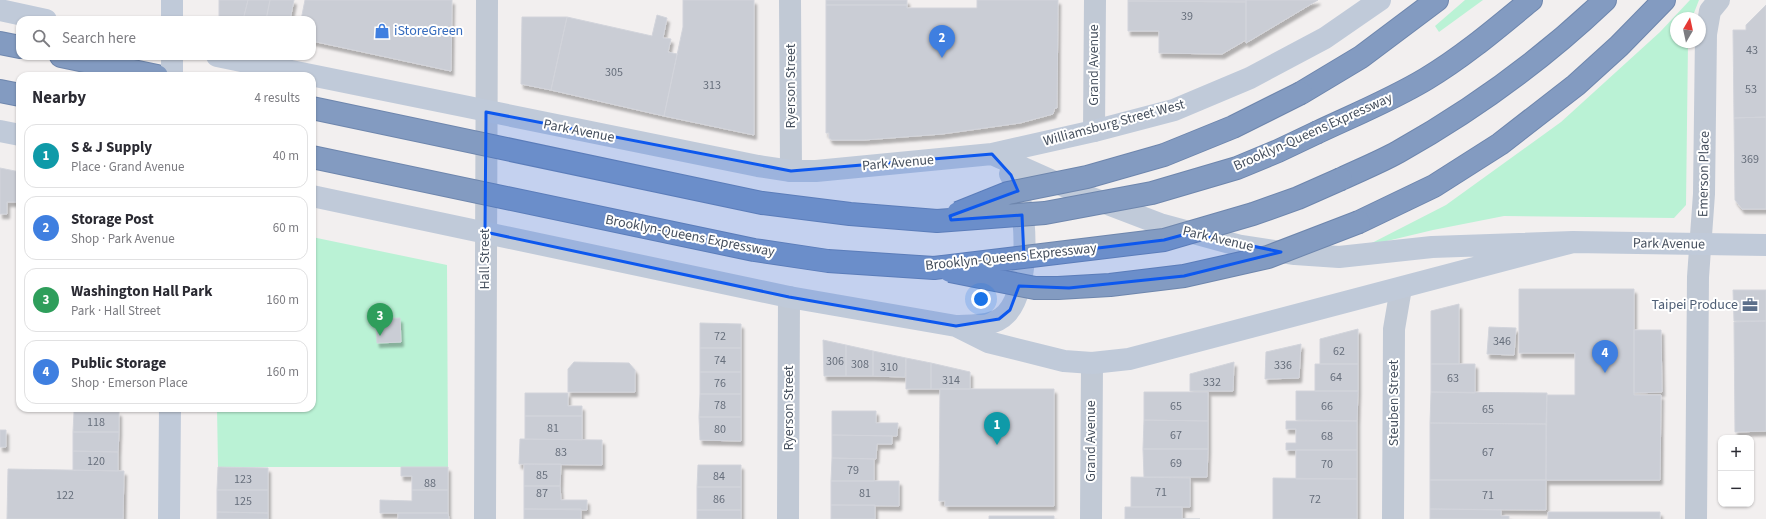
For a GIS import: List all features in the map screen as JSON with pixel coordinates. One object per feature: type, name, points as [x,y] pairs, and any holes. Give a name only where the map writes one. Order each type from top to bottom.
[{"type":"highway","points":[[937,221],[1008,193],[1087,177],[1164,155],[1232,127],[1301,93],[1361,58],[1437,0]]},
{"type":"highway","name":"Brooklyn-Queens Expressway","points":[[316,109],[762,203],[850,214],[937,221],[1045,213],[1152,192],[1237,168],[1278,151],[1373,107],[1426,79],[1490,33],[1531,0]]},
{"type":"highway","name":"Brooklyn-Queens Expressway","points":[[316,158],[754,250],[828,261],[934,268],[1164,240],[1253,214],[1298,198],[1397,153],[1451,121],[1518,74],[1583,21],[1605,0]]},
{"type":"highway","points":[[934,268],[1036,288],[1058,288],[1110,285],[1184,276],[1268,257],[1359,222],[1434,186],[1500,144],[1576,85],[1619,46],[1664,0]]},
{"type":"highway","points":[[0,43],[16,46]]},
{"type":"highway","points":[[80,60],[138,72]]},
{"type":"highway","points":[[0,91],[16,94]]},
{"type":"main road","points":[[172,0],[172,16]]},
{"type":"main road","name":"Williamsburg Street West","points":[[992,154],[1094,131],[1174,110],[1250,78],[1325,38],[1380,0]]},
{"type":"main road","points":[[0,10],[28,16]]},
{"type":"main road","points":[[172,60],[172,72]]},
{"type":"main road","name":"Park Avenue","points":[[236,60],[294,72]]},
{"type":"main road","name":"Park Avenue","points":[[316,77],[751,165],[791,171],[816,171],[992,154],[1084,195],[1154,222],[1234,244],[1316,256],[1339,257],[1432,247],[1573,242],[1766,246]]},
{"type":"main road","points":[[0,131],[16,134]]},
{"type":"main road","points":[[956,326],[983,324],[999,319],[1010,310],[1016,297],[1020,281],[1023,261],[1024,235],[1020,199],[1011,175],[992,154]]},
{"type":"main road","name":"Park Avenue","points":[[316,197],[789,297],[956,326],[988,342],[1064,361],[1092,363],[1129,359],[1573,242]]},
{"type":"main road","points":[[169,519],[170,412]]},
{"type":"street","name":"Hall Street","points":[[485,519],[487,0]]},
{"type":"street","name":"Ryerson Street","points":[[790,0],[791,171]]},
{"type":"street","name":"Grand Avenue","points":[[1094,131],[1095,0]]},
{"type":"street","name":"Emerson Place","points":[[1696,519],[1698,277],[1704,194],[1706,34],[1710,11],[1719,0]]},
{"type":"street","name":"Steuben Street","points":[[1393,519],[1394,329],[1401,288]]},
{"type":"street","name":"Ryerson Street","points":[[788,519],[789,297]]},
{"type":"street","name":"Grand Avenue","points":[[1091,519],[1092,363]]},
{"type":"highlighted area","points":[[486,112],[791,171],[992,154],[1011,175],[1018,191],[950,216],[951,220],[1022,215],[1024,257],[1164,240],[1190,233],[1281,252],[1184,276],[1069,288],[1019,286],[1010,310],[999,319],[956,326],[789,297],[485,232]]},
{"type":"green space","points":[[1465,0],[1483,0],[1439,32],[1435,26]]},
{"type":"green space","points":[[1690,0],[1699,0],[1694,12],[1679,12]]},
{"type":"green space","points":[[1670,21],[1670,48],[1688,48],[1686,205],[1674,218],[1504,216],[1433,230],[1366,246],[1446,205],[1561,122]]},
{"type":"green space","points":[[316,238],[447,265],[448,467],[218,467],[217,412],[316,412]]},
{"type":"building","points":[[219,0],[248,0],[244,16],[219,16]]},
{"type":"building","points":[[248,0],[270,0],[267,16],[244,16]]},
{"type":"building","points":[[270,0],[294,0],[291,16],[267,16]]},
{"type":"building","name":"iStoreGreen","points":[[305,0],[452,0],[451,71],[316,42],[316,16],[302,16]]},
{"type":"building","points":[[683,0],[754,0],[754,135],[664,116],[683,27]]},
{"type":"building","points":[[826,0],[907,0],[907,5],[826,5]]},
{"type":"building","points":[[977,0],[1058,0],[1057,108],[1055,108],[1053,114],[1020,123],[942,134],[864,140],[832,140],[829,138],[829,133],[826,133],[826,5],[907,5],[907,8],[977,8]]},
{"type":"building","points":[[1246,0],[1246,2],[1128,1]]},
{"type":"building","points":[[1246,0],[1318,0],[1246,43]]},
{"type":"building","points":[[1128,1],[1246,2],[1246,40],[1222,54],[1159,53],[1159,31],[1128,31]]},
{"type":"building","points":[[1766,5],[1766,117],[1734,118],[1733,30],[1746,30],[1746,25]]},
{"type":"building","points":[[657,15],[667,18],[663,38],[671,39],[668,52],[677,54],[664,116],[551,90],[567,17],[652,36]]},
{"type":"building","points":[[522,17],[567,17],[551,90],[521,84]]},
{"type":"building","points":[[1766,117],[1766,209],[1742,209],[1735,200],[1734,118]]},
{"type":"building","points":[[0,168],[16,171],[16,202],[7,202],[7,214],[0,214]]},
{"type":"building","points":[[1519,289],[1634,289],[1634,395],[1661,395],[1660,480],[1546,480],[1547,395],[1575,395],[1575,353],[1519,353]]},
{"type":"building","name":"Taipei Produce","points":[[1733,290],[1766,290],[1766,321],[1734,321]]},
{"type":"building","points":[[1459,304],[1459,364],[1431,364],[1431,311]]},
{"type":"building","points":[[400,318],[401,342],[377,343],[376,319]]},
{"type":"building","points":[[1766,321],[1766,431],[1735,432],[1734,322]]},
{"type":"building","points":[[700,323],[741,324],[741,348],[700,348]]},
{"type":"building","points":[[1489,327],[1516,328],[1514,355],[1487,354]]},
{"type":"building","points":[[1358,329],[1358,364],[1320,364],[1320,339]]},
{"type":"building","points":[[1634,330],[1661,330],[1662,392],[1634,393]]},
{"type":"building","points":[[823,340],[846,345],[846,376],[824,376]]},
{"type":"building","points":[[1301,344],[1299,378],[1265,379],[1266,352]]},
{"type":"building","points":[[846,345],[873,351],[873,376],[846,376]]},
{"type":"building","points":[[700,348],[741,348],[741,372],[700,372]]},
{"type":"building","points":[[873,351],[906,358],[905,377],[873,376]]},
{"type":"building","points":[[906,358],[931,363],[931,389],[906,389]]},
{"type":"building","points":[[574,362],[629,363],[635,370],[635,392],[568,392],[568,369]]},
{"type":"building","points":[[1234,362],[1233,391],[1190,391],[1190,374]]},
{"type":"building","points":[[931,363],[970,372],[970,389],[931,389]]},
{"type":"building","points":[[1315,364],[1358,364],[1358,391],[1315,391]]},
{"type":"building","points":[[1431,364],[1475,364],[1475,393],[1431,392]]},
{"type":"building","points":[[700,372],[741,372],[741,394],[700,394]]},
{"type":"building","points":[[940,389],[1054,389],[1054,506],[945,506],[945,501],[939,501]]},
{"type":"building","points":[[1296,391],[1358,391],[1357,421],[1296,420]]},
{"type":"building","points":[[1144,392],[1208,392],[1208,421],[1144,420]]},
{"type":"building","points":[[1431,392],[1547,393],[1546,424],[1430,423]]},
{"type":"building","points":[[525,393],[568,393],[568,406],[582,406],[582,416],[525,416]]},
{"type":"building","points":[[700,394],[741,394],[741,417],[699,417]]},
{"type":"building","points":[[832,411],[876,411],[876,423],[898,423],[897,436],[832,435]]},
{"type":"building","points":[[74,412],[119,412],[119,432],[73,432]]},
{"type":"building","points":[[525,416],[582,416],[582,440],[525,439]]},
{"type":"building","points":[[699,417],[741,417],[741,441],[700,440]]},
{"type":"building","points":[[1144,420],[1208,421],[1208,449],[1143,449]]},
{"type":"building","points":[[1286,421],[1357,421],[1357,450],[1286,450],[1286,443],[1296,443],[1296,429],[1286,429]]},
{"type":"building","points":[[1430,423],[1546,424],[1546,480],[1430,480]]},
{"type":"building","points":[[0,430],[6,430],[6,447],[0,447]]},
{"type":"building","points":[[73,432],[119,432],[118,452],[73,451]]},
{"type":"building","points":[[832,435],[892,436],[892,444],[877,444],[876,459],[832,458]]},
{"type":"building","points":[[520,439],[602,440],[602,465],[519,464]]},
{"type":"building","points":[[1143,449],[1208,449],[1207,477],[1144,477]]},
{"type":"building","points":[[1296,450],[1357,450],[1357,479],[1296,479]]},
{"type":"building","points":[[73,451],[118,452],[118,471],[73,470]]},
{"type":"building","points":[[832,458],[874,459],[874,481],[831,481]]},
{"type":"building","points":[[524,464],[561,464],[560,486],[524,486]]},
{"type":"building","points":[[698,465],[741,465],[741,487],[697,487]]},
{"type":"building","points":[[218,467],[268,468],[268,490],[217,490]]},
{"type":"building","points":[[401,467],[448,467],[448,490],[412,490],[412,476],[401,476]]},
{"type":"building","points":[[8,469],[124,471],[123,519],[7,519]]},
{"type":"building","points":[[1131,477],[1190,478],[1190,507],[1131,507]]},
{"type":"building","points":[[1273,478],[1357,479],[1357,519],[1273,519]]},
{"type":"building","points":[[1430,480],[1546,480],[1546,510],[1430,509]]},
{"type":"building","points":[[831,481],[899,481],[899,506],[831,505]]},
{"type":"building","points":[[524,486],[560,486],[561,500],[587,500],[587,510],[524,509]]},
{"type":"building","points":[[697,487],[741,487],[741,510],[697,510]]},
{"type":"building","points":[[217,490],[268,490],[268,513],[217,512]]},
{"type":"building","points":[[412,490],[448,490],[448,513],[380,513],[380,500],[412,501]]},
{"type":"building","points":[[831,505],[875,505],[875,519],[831,519]]},
{"type":"building","points":[[1125,507],[1182,507],[1182,519],[1125,519]]},
{"type":"building","points":[[524,509],[581,509],[581,519],[524,519]]},
{"type":"building","points":[[1430,509],[1501,510],[1501,516],[1509,516],[1509,519],[1430,519]]},
{"type":"building","points":[[697,510],[741,510],[741,519],[697,519]]},
{"type":"building","points":[[217,512],[268,513],[268,519],[217,519]]},
{"type":"building","points":[[1548,512],[1660,512],[1660,519],[1548,519]]},
{"type":"building","points":[[398,513],[448,513],[449,519],[398,519]]},
{"type":"building","points":[[989,516],[1054,516],[1054,519],[989,519]]},
{"type":"place","name":"iStoreGreen","points":[[382,31]]},
{"type":"place","name":"Storage Post","points":[[942,58]]},
{"type":"place","name":"Taipei Produce","points":[[1750,305]]},
{"type":"place","name":"Washington Hall Park","points":[[380,336]]},
{"type":"place","name":"Public Storage","points":[[1605,373]]},
{"type":"place","name":"S & J Supply","points":[[997,445]]}]
